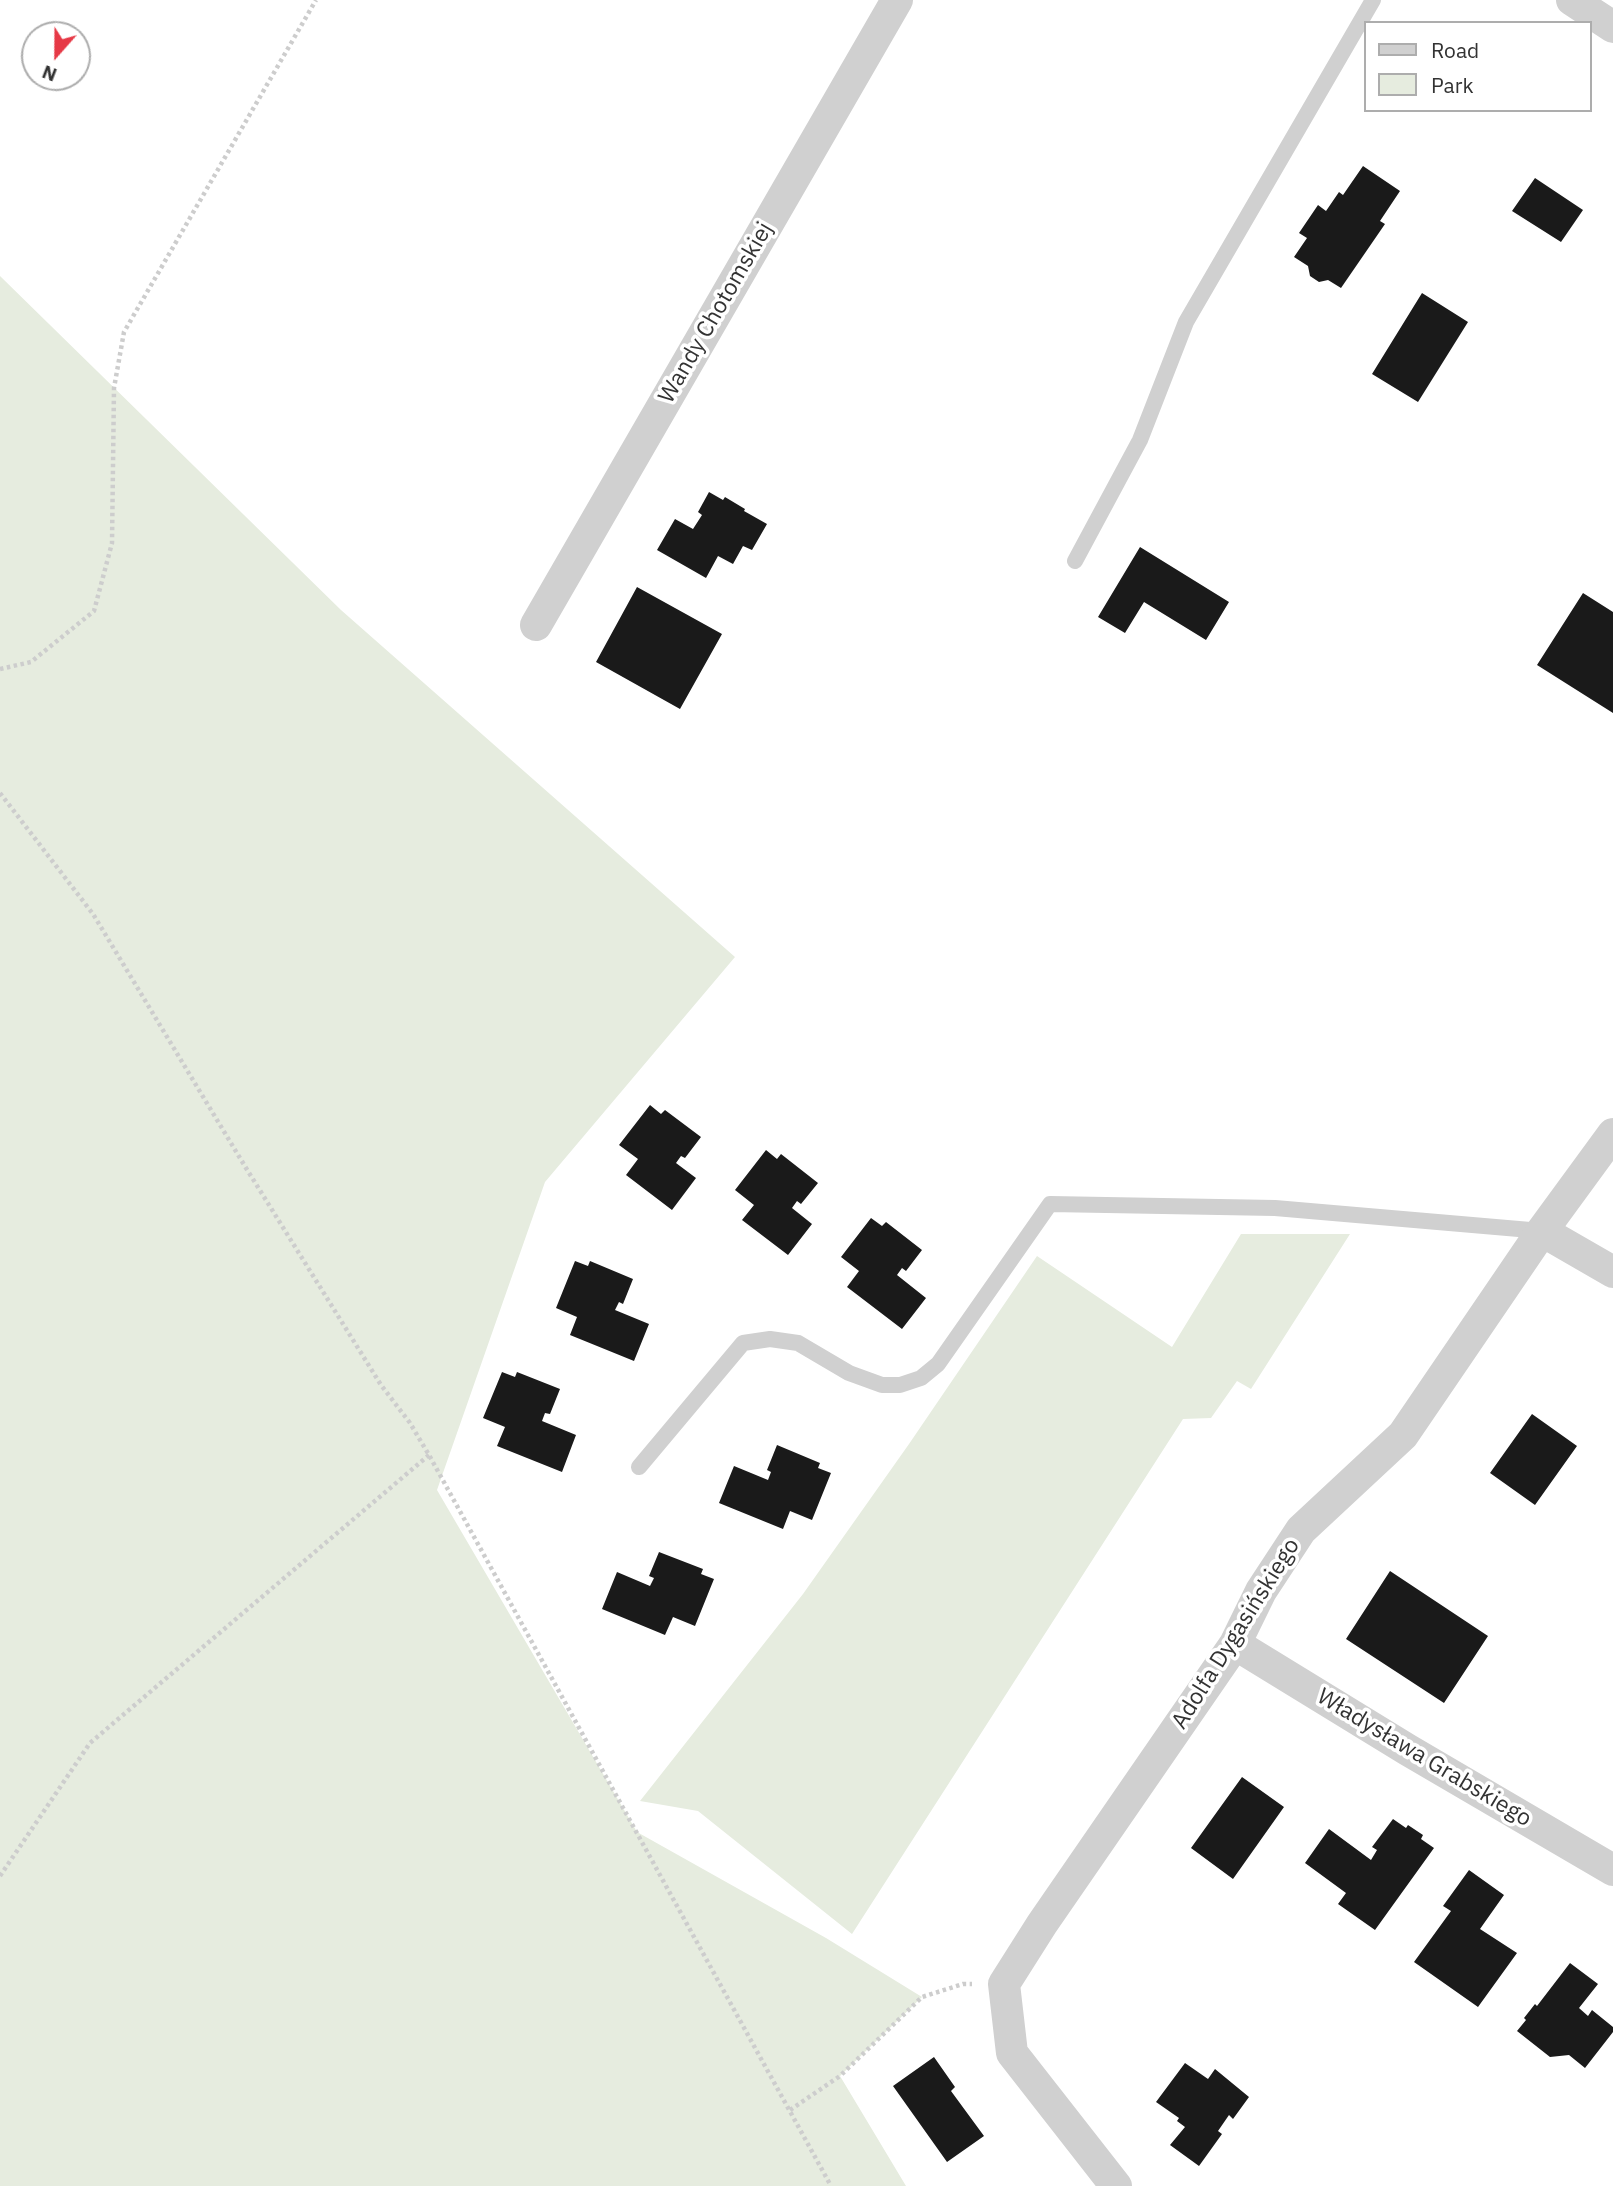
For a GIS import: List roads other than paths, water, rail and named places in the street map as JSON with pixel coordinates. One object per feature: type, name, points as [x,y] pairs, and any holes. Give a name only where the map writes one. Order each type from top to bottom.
[{"type":"street","name":"Wandy Chotomskiej","points":[[536,625],[897,0]]},
{"type":"street","points":[[1572,0],[1613,27]]},
{"type":"street","name":"Adolfa Dygasińskiego","points":[[1116,2186],[1012,2053],[1004,1984],[1042,1924],[1235,1644],[1261,1591],[1301,1530],[1403,1435],[1542,1231],[1613,1134]]},
{"type":"street","points":[[1542,1231],[1613,1272]]},
{"type":"street","name":"Władysława Grabskiego","points":[[1235,1644],[1408,1750],[1613,1870]]},
{"type":"lane","points":[[1074,561],[1140,440],[1186,322],[1373,0]]},
{"type":"lane","points":[[639,1467],[743,1343],[770,1339],[797,1343],[849,1373],[883,1385],[900,1385],[921,1378],[938,1364],[1050,1204],[1275,1208],[1542,1231]]}]
